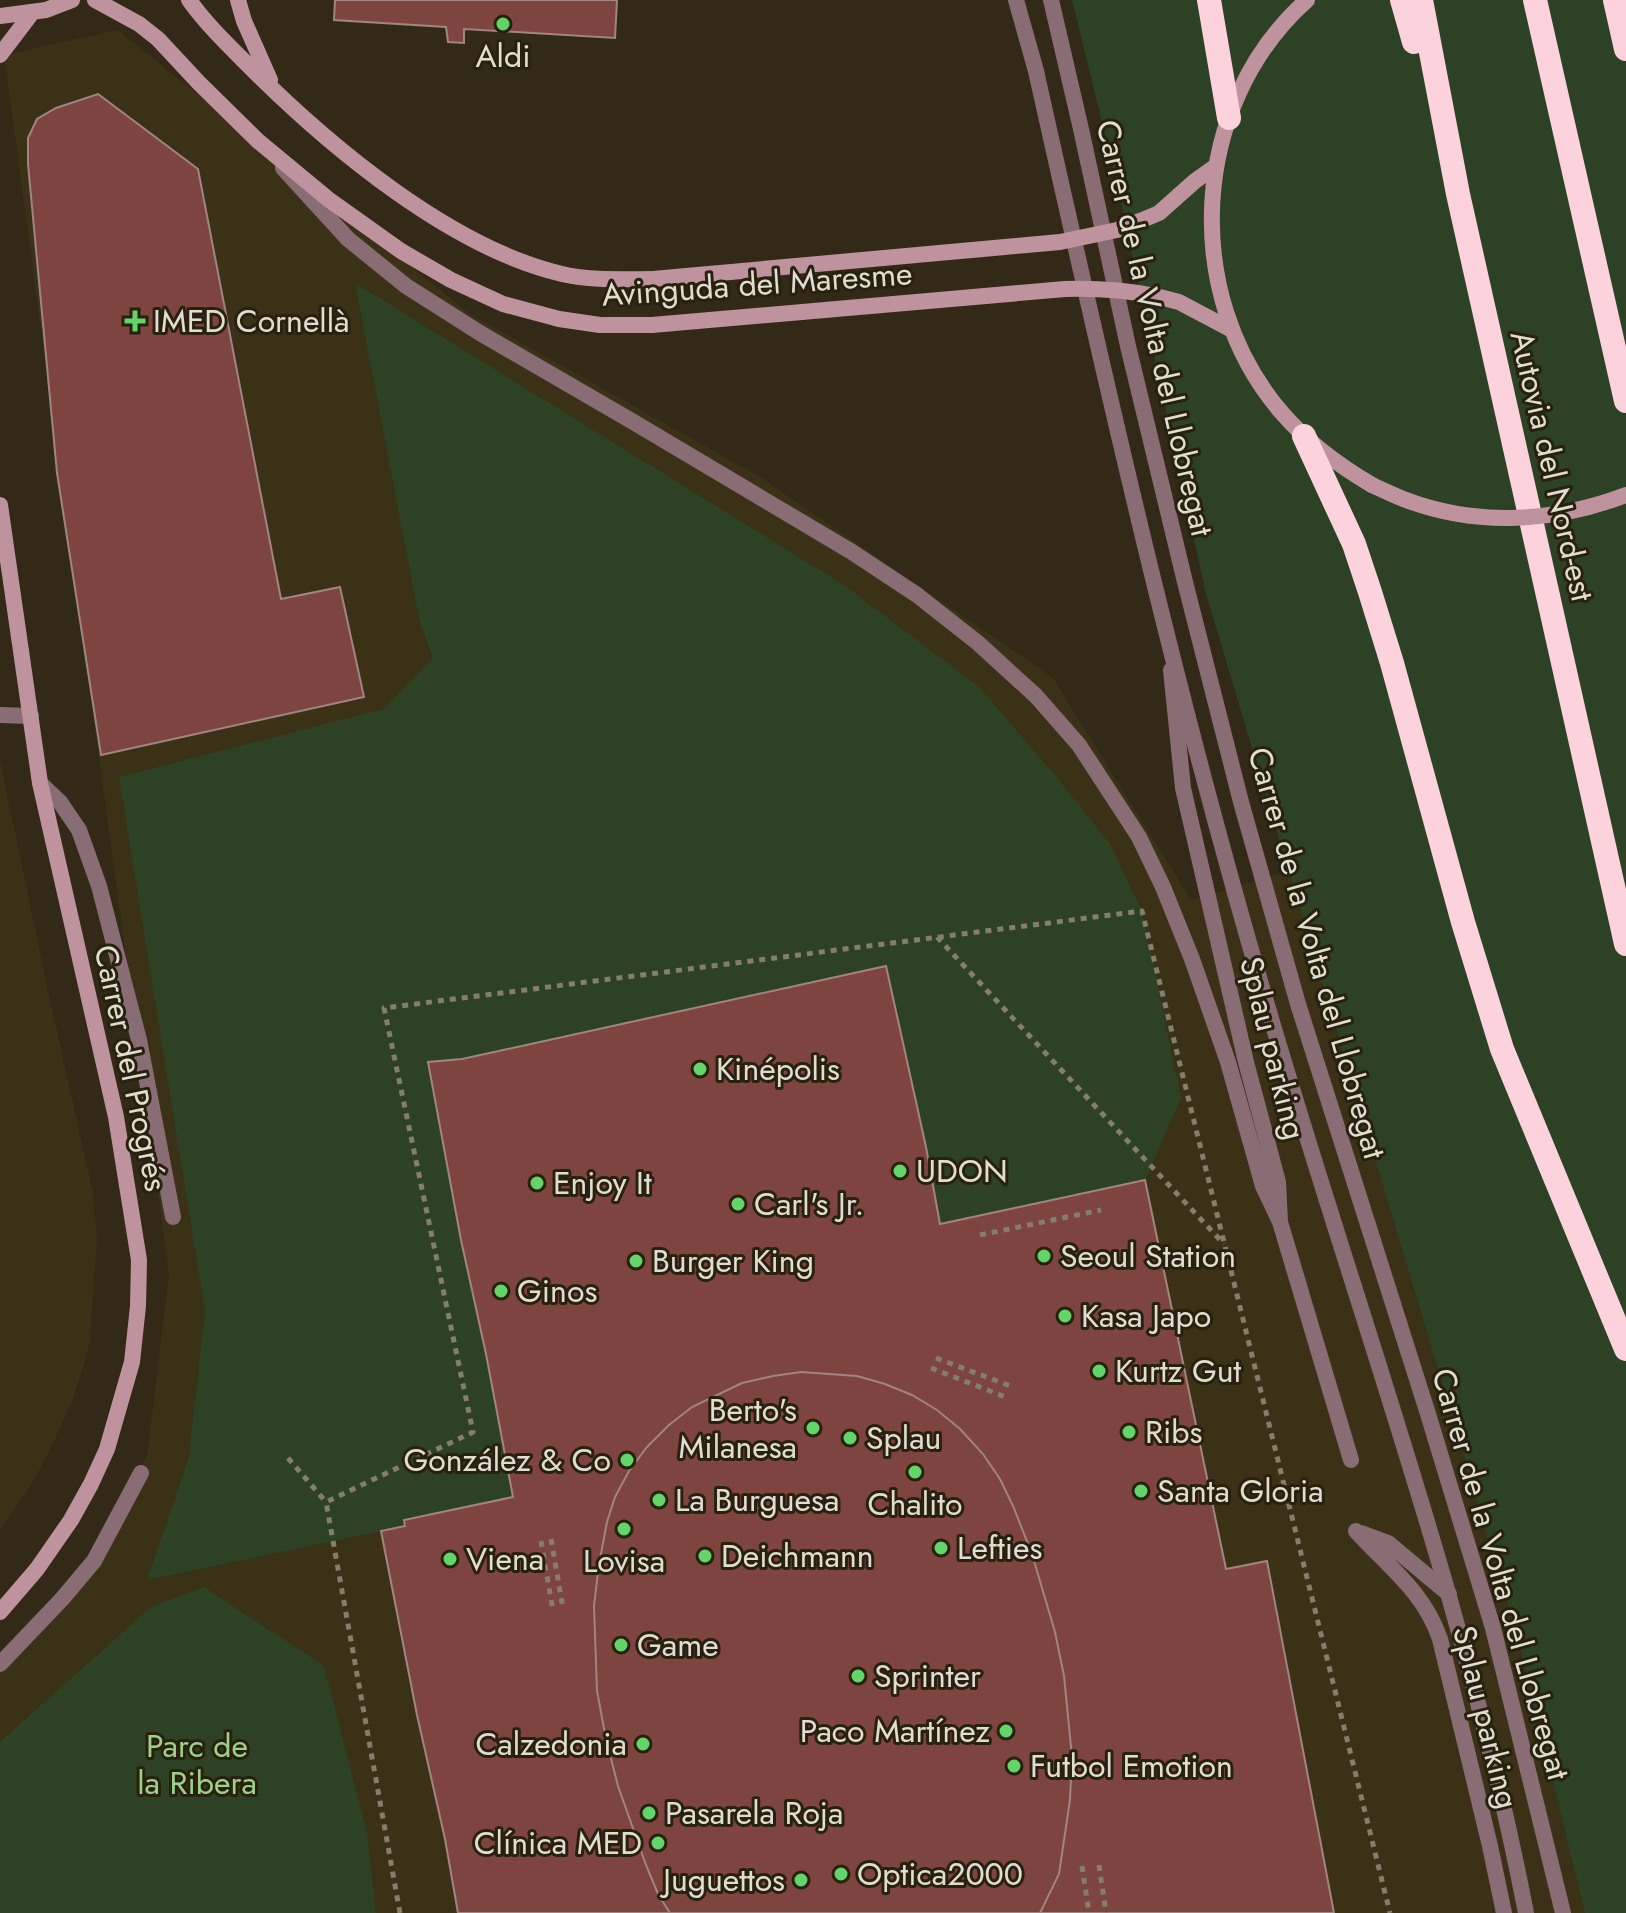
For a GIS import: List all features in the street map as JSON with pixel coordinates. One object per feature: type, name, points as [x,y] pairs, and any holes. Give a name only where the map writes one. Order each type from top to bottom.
[{"type":"highway","points":[[1209,0],[1229,118]]},
{"type":"highway","points":[[1402,0],[1458,194]]},
{"type":"highway","name":"Autovia del Nord-est","points":[[1421,0],[1458,194],[1626,944]]},
{"type":"highway","points":[[1535,0],[1626,401]]},
{"type":"highway","points":[[1615,0],[1626,49]]},
{"type":"highway","points":[[1304,436],[1354,544],[1370,592],[1502,1049],[1626,1349]]},
{"type":"main road","points":[[0,16],[32,13],[72,0]]},
{"type":"main road","name":"Avinguda del Maresme","points":[[95,0],[139,24],[158,39],[258,141],[328,199],[401,251],[451,280],[503,304],[559,319],[600,325],[652,325],[1095,288],[1125,290],[1179,302],[1232,330]]},
{"type":"main road","name":"Avinguda del Maresme","points":[[189,0],[276,93],[353,159],[420,208],[475,240],[515,259],[563,274],[600,279],[653,279],[1060,242],[1088,237],[1159,213],[1216,166]]},
{"type":"main road","points":[[238,0],[276,93]]},
{"type":"main road","points":[[1307,0],[1266,47],[1239,93],[1216,166],[1211,199],[1213,255],[1222,299],[1232,330],[1262,387],[1281,413],[1325,455],[1372,485],[1430,508],[1478,517],[1516,519],[1553,516],[1626,495]]},
{"type":"main road","points":[[0,55],[32,13]]},
{"type":"main road","name":"Carrer del Progrés","points":[[0,505],[40,783],[116,1117],[139,1260],[132,1362],[107,1449],[71,1520],[37,1569],[0,1612]]},
{"type":"street","name":"Carrer de la Volta del Llobregat","points":[[1016,0],[1036,71],[1101,364],[1168,644],[1210,805],[1287,1073],[1449,1594],[1496,1771],[1526,1913]]},
{"type":"street","name":"Carrer de la Volta del Llobregat","points":[[1051,0],[1128,346],[1241,802],[1298,1004],[1493,1628],[1563,1913]]},
{"type":"street","points":[[258,141],[348,239],[406,286],[480,333],[852,552],[917,595],[978,643],[1036,696],[1079,745],[1139,837],[1163,887],[1228,1062],[1263,1186],[1280,1222]]},
{"type":"street","name":"Splau parking","points":[[1168,644],[1183,788],[1278,1182],[1280,1222],[1351,1460]]},
{"type":"street","points":[[0,715],[31,716]]},
{"type":"street","points":[[40,783],[60,802],[79,830],[99,886],[139,1040],[173,1217]]},
{"type":"street","points":[[0,1664],[94,1561],[141,1473]]},
{"type":"street","name":"Splau parking","points":[[1449,1594],[1388,1543],[1356,1531],[1406,1582],[1434,1621],[1504,1913]]},
{"type":"path","points":[[326,1502],[473,1432],[384,1008],[1142,911],[1390,1913]]},
{"type":"path","points":[[937,937],[1224,1245]]},
{"type":"path","points":[[980,1235],[1101,1210]]},
{"type":"path","points":[[936,1358],[1013,1387]]},
{"type":"path","points":[[931,1368],[1008,1398]]},
{"type":"path","points":[[288,1458],[326,1502],[400,1913]]},
{"type":"path","points":[[551,1539],[563,1608]]},
{"type":"path","points":[[541,1541],[553,1611]]},
{"type":"path","points":[[1099,1865],[1106,1913]]},
{"type":"path","points":[[1082,1866],[1089,1913]]},
{"type":"shaded area","points":[[118,30],[470,314],[760,477],[1053,678],[1191,900],[1289,871],[1515,1627],[1585,1913],[0,1913],[0,1658],[59,1604],[147,1456],[169,1274],[4,55]]},
{"type":"shaded area","points":[[0,760],[93,1193],[97,1240],[90,1339],[72,1401],[33,1482],[0,1530]]},
{"type":"green space","points":[[1072,0],[1626,0],[1626,1913],[1585,1913],[1515,1627],[1206,594],[1113,167]]},
{"type":"green space","points":[[355,283],[844,585],[978,686],[1110,844],[1142,911],[1181,1098],[1145,1180],[940,1224],[886,966],[462,1059],[428,1062],[513,1497],[405,1519],[405,1526],[147,1580],[189,1457],[205,1311],[119,777],[384,709],[433,658],[419,619]]},
{"type":"green space","name":"Parc de la Ribera","points":[[204,1587],[324,1666],[367,1833],[376,1913],[0,1913],[0,1742],[151,1607]]},
{"type":"building","name":"Aldi","points":[[335,0],[617,0],[615,38],[464,29],[464,43],[448,42],[446,27],[334,20]]},
{"type":"building","name":"IMED Cornellà","points":[[98,94],[198,169],[281,599],[340,587],[364,697],[101,755],[57,473],[28,164],[28,138],[37,119],[56,108]]},
{"type":"building","name":"Splau","points":[[886,966],[940,1224],[1145,1180],[1226,1569],[1267,1561],[1334,1913],[458,1913],[381,1531],[405,1526],[404,1520],[513,1497],[428,1062],[462,1059]]},
{"type":"building","points":[[801,1372],[857,1376],[912,1395],[937,1410],[983,1454],[1013,1506],[1032,1554],[1055,1632],[1064,1676],[1072,1757],[1070,1800],[1059,1874],[1040,1913],[670,1913],[658,1894],[618,1786],[597,1691],[594,1606],[607,1522],[615,1497],[629,1471],[647,1447],[692,1407],[742,1383]]},
{"type":"place","name":"Aldi","points":[[503,24]]},
{"type":"place","name":"IMED Cornellà","points":[[135,321]]},
{"type":"place","name":"Kinépolis","points":[[700,1069]]},
{"type":"place","name":"UDON","points":[[900,1171]]},
{"type":"place","name":"Enjoy It","points":[[537,1183]]},
{"type":"place","name":"Carl's Jr.","points":[[738,1204]]},
{"type":"place","name":"Seoul Station","points":[[1044,1256]]},
{"type":"place","name":"Burger King","points":[[636,1261]]},
{"type":"place","name":"Ginos","points":[[501,1291]]},
{"type":"place","name":"Kasa Japo","points":[[1065,1316]]},
{"type":"place","name":"Kurtz Gut","points":[[1099,1371]]},
{"type":"place","name":"Berto's Milanesa","points":[[813,1428]]},
{"type":"place","name":"Ribs","points":[[1129,1432]]},
{"type":"place","name":"Splau","points":[[850,1438]]},
{"type":"place","name":"González & Co","points":[[627,1460]]},
{"type":"place","name":"Chalito","points":[[915,1472]]},
{"type":"place","name":"Santa Gloria","points":[[1141,1491]]},
{"type":"place","name":"La Burguesa","points":[[659,1500]]},
{"type":"place","name":"Lovisa","points":[[624,1529]]},
{"type":"place","name":"Lefties","points":[[941,1548]]},
{"type":"place","name":"Deichmann","points":[[705,1556]]},
{"type":"place","name":"Viena","points":[[450,1559]]},
{"type":"place","name":"Game","points":[[621,1645]]},
{"type":"place","name":"Sprinter","points":[[858,1676]]},
{"type":"place","name":"Paco Martínez","points":[[1006,1731]]},
{"type":"place","name":"Calzedonia","points":[[643,1744]]},
{"type":"place","name":"Futbol Emotion","points":[[1014,1766]]},
{"type":"place","name":"Pasarela Roja","points":[[649,1813]]},
{"type":"place","name":"Clínica MED","points":[[658,1843]]},
{"type":"place","name":"Optica2000","points":[[841,1874]]},
{"type":"place","name":"Juguettos","points":[[801,1880]]}]
